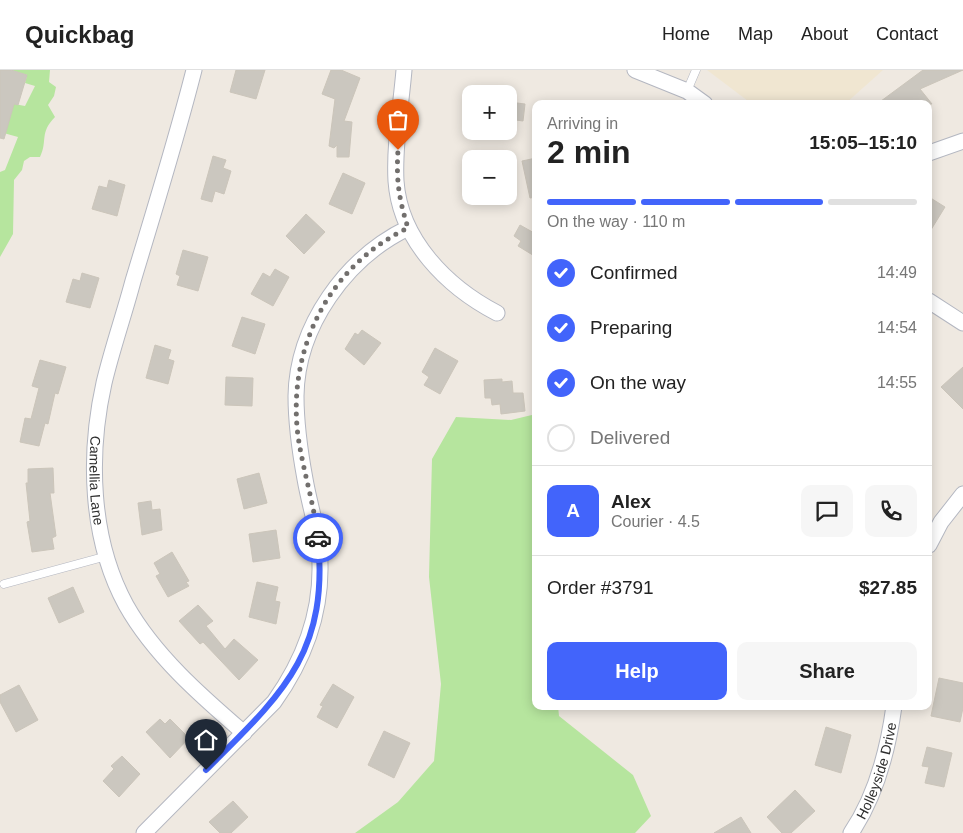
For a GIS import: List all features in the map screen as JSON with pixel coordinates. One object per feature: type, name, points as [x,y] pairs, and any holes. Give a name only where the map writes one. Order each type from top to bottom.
[{"type":"street","name":"Camellia Lane","points":[[194,70],[179,132],[104,384],[97,430],[94,476],[96,504],[107,556],[126,605],[147,635],[189,683],[244,733]]},
{"type":"street","points":[[404,70],[396,181],[399,201],[408,228],[422,252],[441,272],[467,295],[496,313]]},
{"type":"street","points":[[635,70],[687,91],[699,100]]},
{"type":"street","points":[[932,152],[963,141]]},
{"type":"street","points":[[144,833],[274,702],[290,679],[306,649],[318,599],[320,564],[318,534],[305,481],[298,435],[296,396],[298,370],[305,345],[331,293],[348,272],[379,245],[408,228]]},
{"type":"street","points":[[932,303],[963,323]]},
{"type":"street","points":[[932,539],[941,522],[963,494]]},
{"type":"street","name":"Holleyside Drive","points":[[851,833],[866,809],[872,794],[883,761],[893,710]]},
{"type":"lane","points":[[687,91],[696,70]]},
{"type":"lane","points":[[4,584],[107,556]]},
{"type":"shaded area","points":[[707,70],[883,70],[849,100],[747,100]]},
{"type":"green space","points":[[11,70],[50,70],[49,82],[56,87],[54,96],[48,105],[55,117],[45,132],[40,157],[30,157],[24,161],[22,170],[14,180],[13,234],[0,257],[0,172],[5,170],[18,137],[0,132],[14,104],[25,106],[35,86],[25,83],[27,75]]},
{"type":"green space","points":[[532,415],[532,710],[558,710],[559,716],[633,775],[651,816],[635,833],[355,833],[398,802],[434,761],[441,684],[429,577],[432,459],[456,417],[511,420]]},
{"type":"building","points":[[0,70],[11,70],[27,75],[18,105],[14,104],[4,139],[0,138]]},
{"type":"building","points":[[236,70],[265,70],[256,99],[230,92]]},
{"type":"building","points":[[331,70],[341,70],[360,78],[344,121],[352,122],[349,157],[337,157],[337,145],[334,148],[329,146],[335,99],[322,94]]},
{"type":"building","points":[[923,70],[963,70],[920,89],[929,100],[882,100]]},
{"type":"building","points":[[517,103],[525,104],[523,121],[517,120]]},
{"type":"building","points":[[213,156],[226,160],[223,168],[231,171],[224,194],[215,191],[212,202],[201,199]]},
{"type":"building","points":[[532,159],[532,198],[530,198],[522,161]]},
{"type":"building","points":[[343,173],[365,183],[352,214],[329,204]]},
{"type":"building","points":[[109,180],[125,185],[117,216],[92,209],[99,186],[107,188]]},
{"type":"building","points":[[932,199],[945,207],[932,228]]},
{"type":"building","points":[[306,214],[325,232],[304,254],[286,236]]},
{"type":"building","points":[[520,225],[532,232],[532,255],[518,246],[521,241],[514,236]]},
{"type":"building","points":[[183,250],[208,257],[198,291],[177,285],[180,276],[176,274]]},
{"type":"building","points":[[275,269],[289,277],[273,306],[251,294],[263,273],[270,277]]},
{"type":"building","points":[[82,273],[99,278],[90,308],[66,302],[73,279],[80,281]]},
{"type":"building","points":[[242,317],[265,324],[255,354],[232,346]]},
{"type":"building","points":[[362,330],[381,343],[364,365],[345,349],[355,333],[358,335]]},
{"type":"building","points":[[155,345],[171,350],[168,359],[174,361],[168,384],[146,378]]},
{"type":"building","points":[[435,348],[458,361],[440,394],[424,385],[429,377],[422,372]]},
{"type":"building","points":[[40,360],[66,367],[58,394],[55,393],[48,424],[45,423],[39,446],[20,442],[25,418],[31,419],[39,388],[32,386]]},
{"type":"building","points":[[963,367],[963,409],[941,387]]},
{"type":"building","points":[[226,377],[253,378],[252,406],[225,405]]},
{"type":"building","points":[[502,379],[502,382],[512,381],[513,393],[523,393],[525,411],[501,414],[500,404],[492,405],[491,398],[485,398],[484,380]]},
{"type":"building","points":[[53,468],[54,493],[50,493],[56,536],[52,538],[54,549],[32,552],[27,522],[30,521],[26,483],[28,483],[28,469]]},
{"type":"building","points":[[259,473],[267,503],[244,509],[237,479]]},
{"type":"building","points":[[151,501],[152,510],[160,509],[162,530],[142,535],[138,503]]},
{"type":"building","points":[[276,530],[280,558],[253,562],[249,534]]},
{"type":"building","points":[[172,552],[189,581],[186,582],[189,586],[168,597],[156,576],[160,574],[154,563]]},
{"type":"building","points":[[257,582],[278,587],[275,601],[280,602],[276,624],[249,617]]},
{"type":"building","points":[[73,587],[84,612],[59,623],[48,598]]},
{"type":"building","points":[[198,605],[213,621],[206,626],[225,649],[234,639],[258,660],[239,680],[203,642],[200,644],[179,621]]},
{"type":"building","points":[[939,678],[963,683],[963,708],[960,722],[931,716]]},
{"type":"building","points":[[333,684],[354,697],[337,728],[317,717],[323,706],[320,705]]},
{"type":"building","points":[[19,685],[38,720],[16,732],[0,702],[0,695]]},
{"type":"building","points":[[160,719],[165,724],[170,719],[189,738],[170,758],[146,732]]},
{"type":"building","points":[[826,727],[851,735],[841,773],[815,765]]},
{"type":"building","points":[[384,731],[410,743],[394,778],[368,765]]},
{"type":"building","points":[[927,747],[952,753],[944,787],[925,783],[929,767],[922,766]]},
{"type":"building","points":[[122,756],[140,774],[119,797],[103,781],[114,769],[111,766]]},
{"type":"building","points":[[795,790],[815,811],[791,833],[782,833],[767,817]]},
{"type":"building","points":[[233,801],[248,817],[231,833],[220,833],[209,822]]},
{"type":"building","points":[[741,817],[751,833],[714,833]]},
{"type":"way so far","points":[[318,538],[305,481],[298,435],[296,396],[298,370],[305,345],[331,293],[348,272],[379,245],[408,228],[399,201],[396,181],[398,150]]},
{"type":"route","points":[[206,770],[274,702],[290,679],[306,649],[313,628],[318,599],[320,564],[318,538]]}]
